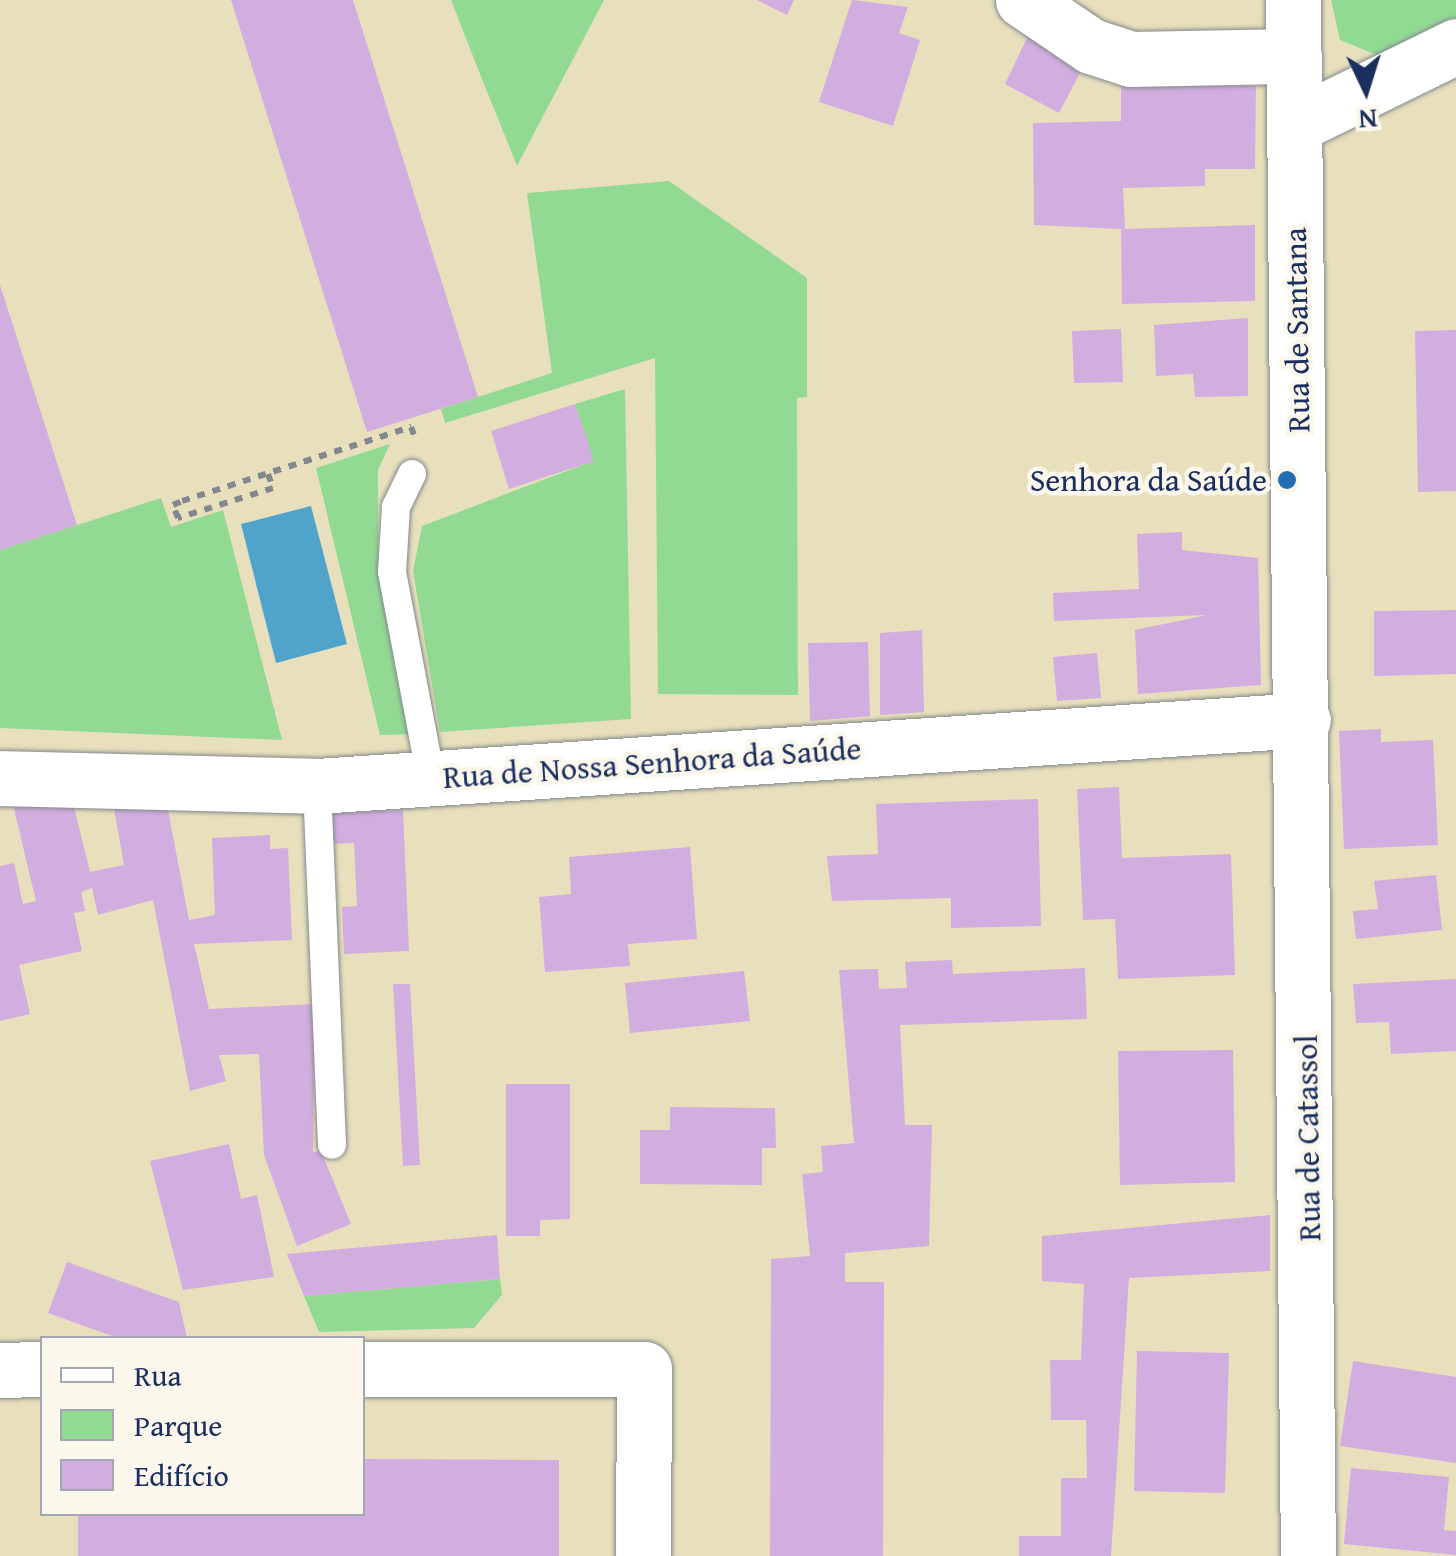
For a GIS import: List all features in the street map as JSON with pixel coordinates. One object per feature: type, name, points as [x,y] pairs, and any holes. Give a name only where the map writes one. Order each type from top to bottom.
[{"type":"street","points":[[1023,0],[1091,46],[1131,59],[1294,56]]},
{"type":"street","name":"Rua de Santana","points":[[1293,0],[1304,720]]},
{"type":"street","points":[[1295,126],[1456,46]]},
{"type":"street","name":"Rua de Nossa Senhora da Saúde","points":[[0,778],[317,786],[1304,720]]},
{"type":"street","name":"Rua de Catassol","points":[[1304,720],[1308,1556]]},
{"type":"street","points":[[365,1369],[644,1369],[643,1556]]},
{"type":"street","points":[[0,1370],[40,1370]]},
{"type":"lane","points":[[412,474],[396,507],[392,572],[432,779]]},
{"type":"lane","points":[[317,786],[332,1145]]},
{"type":"path","points":[[268,474],[273,488],[178,518],[173,504],[411,427],[412,474]]},
{"type":"path","points":[[216,480],[220,490]]},
{"type":"green space","points":[[451,0],[604,0],[517,166],[478,69]]},
{"type":"green space","points":[[1331,0],[1456,0],[1456,18],[1384,58],[1340,40]]},
{"type":"green space","points":[[669,181],[807,278],[807,397],[797,398],[798,695],[658,694],[655,358],[445,423],[441,409],[552,373],[527,193]]},
{"type":"green space","points":[[625,389],[631,719],[440,732],[413,571],[422,526],[593,461],[575,404]]},
{"type":"green space","points":[[390,444],[378,470],[378,575],[415,734],[380,735],[316,468]]},
{"type":"green space","points":[[161,498],[171,527],[223,510],[282,740],[0,728],[0,550]]},
{"type":"green space","points":[[500,1279],[502,1295],[474,1328],[319,1332],[304,1296]]},
{"type":"water","points":[[311,506],[347,644],[276,663],[241,524]]},
{"type":"building","points":[[231,0],[353,0],[478,397],[367,432]]},
{"type":"building","points":[[757,0],[794,0],[787,15]]},
{"type":"building","points":[[852,0],[908,7],[899,33],[920,40],[893,126],[819,102]]},
{"type":"building","points":[[1028,36],[1082,69],[1059,113],[1005,84]]},
{"type":"building","points":[[1121,84],[1256,86],[1255,169],[1205,169],[1205,186],[1123,188],[1125,229],[1255,225],[1255,301],[1122,304],[1121,229],[1034,225],[1033,123],[1121,121]]},
{"type":"building","points":[[0,285],[77,525],[0,550]]},
{"type":"building","points":[[1248,318],[1248,396],[1195,397],[1193,374],[1156,376],[1154,325]]},
{"type":"building","points":[[1121,329],[1123,382],[1074,383],[1072,331]]},
{"type":"building","points":[[1456,330],[1456,491],[1418,492],[1415,331]]},
{"type":"building","points":[[575,404],[594,461],[509,489],[491,431]]},
{"type":"building","points":[[1182,532],[1182,550],[1258,558],[1261,685],[1138,694],[1135,630],[1207,615],[1054,621],[1053,593],[1139,589],[1137,534]]},
{"type":"building","points":[[1456,610],[1456,674],[1374,676],[1374,611]]},
{"type":"building","points":[[922,630],[924,712],[880,715],[880,633]]},
{"type":"building","points":[[868,642],[870,716],[810,721],[808,643]]},
{"type":"building","points":[[1097,653],[1101,698],[1057,701],[1053,657]]},
{"type":"building","points":[[1381,729],[1381,742],[1433,740],[1438,845],[1344,849],[1339,731]]},
{"type":"building","points":[[1119,787],[1122,858],[1231,854],[1235,975],[1118,979],[1115,919],[1083,920],[1077,789]]},
{"type":"building","points":[[1038,799],[1041,926],[951,928],[951,898],[832,901],[827,856],[878,854],[876,804]]},
{"type":"building","points":[[13,805],[74,807],[90,872],[124,865],[114,809],[168,810],[189,920],[215,915],[212,838],[270,835],[270,849],[288,848],[292,940],[194,944],[209,1009],[315,1004],[313,1152],[321,1151],[351,1224],[297,1246],[264,1155],[259,1054],[219,1055],[226,1081],[190,1091],[153,900],[98,915],[92,888],[81,892],[85,911],[74,913],[82,951],[19,965],[30,1014],[0,1021],[0,866],[14,863],[23,904],[36,901]]},
{"type":"building","points":[[403,810],[409,951],[344,954],[342,907],[357,906],[354,843],[330,844],[329,813]]},
{"type":"building","points":[[690,847],[697,939],[628,944],[630,966],[545,972],[539,897],[571,894],[569,857]]},
{"type":"building","points":[[1436,875],[1442,930],[1356,939],[1353,911],[1378,909],[1374,881]]},
{"type":"building","points":[[952,960],[953,974],[1085,968],[1087,1019],[900,1025],[905,1125],[932,1125],[929,1246],[845,1253],[845,1282],[884,1282],[883,1556],[770,1556],[771,1259],[810,1256],[802,1174],[823,1172],[821,1146],[854,1143],[839,970],[878,969],[879,989],[907,988],[905,962]]},
{"type":"building","points":[[744,971],[750,1021],[630,1033],[625,983]]},
{"type":"building","points":[[1456,979],[1456,1051],[1391,1054],[1389,1022],[1356,1023],[1353,984]]},
{"type":"building","points":[[393,984],[410,984],[420,1165],[403,1166]]},
{"type":"building","points":[[1233,1050],[1235,1182],[1120,1185],[1118,1051]]},
{"type":"building","points":[[506,1084],[570,1084],[570,1219],[540,1220],[540,1236],[506,1236]]},
{"type":"building","points":[[670,1107],[775,1108],[776,1148],[762,1148],[762,1185],[640,1184],[640,1130],[670,1130]]},
{"type":"building","points":[[229,1144],[241,1199],[257,1195],[274,1277],[183,1290],[150,1161]]},
{"type":"building","points":[[1270,1215],[1270,1271],[1129,1278],[1111,1556],[1019,1556],[1019,1536],[1061,1536],[1061,1478],[1087,1478],[1086,1420],[1051,1420],[1050,1360],[1081,1360],[1084,1284],[1042,1281],[1042,1236]]},
{"type":"building","points":[[497,1235],[500,1279],[304,1296],[287,1254]]},
{"type":"building","points":[[67,1262],[179,1302],[187,1336],[112,1336],[48,1313]]},
{"type":"building","points":[[1137,1351],[1229,1353],[1225,1493],[1134,1491]]},
{"type":"building","points":[[1353,1361],[1456,1377],[1456,1463],[1340,1446]]},
{"type":"building","points":[[365,1459],[559,1460],[559,1556],[78,1556],[78,1516],[365,1516]]},
{"type":"building","points":[[1351,1468],[1449,1477],[1444,1530],[1456,1531],[1456,1555],[1344,1544]]},
{"type":"place","name":"Senhora da Saúde","points":[[1287,480]]}]
